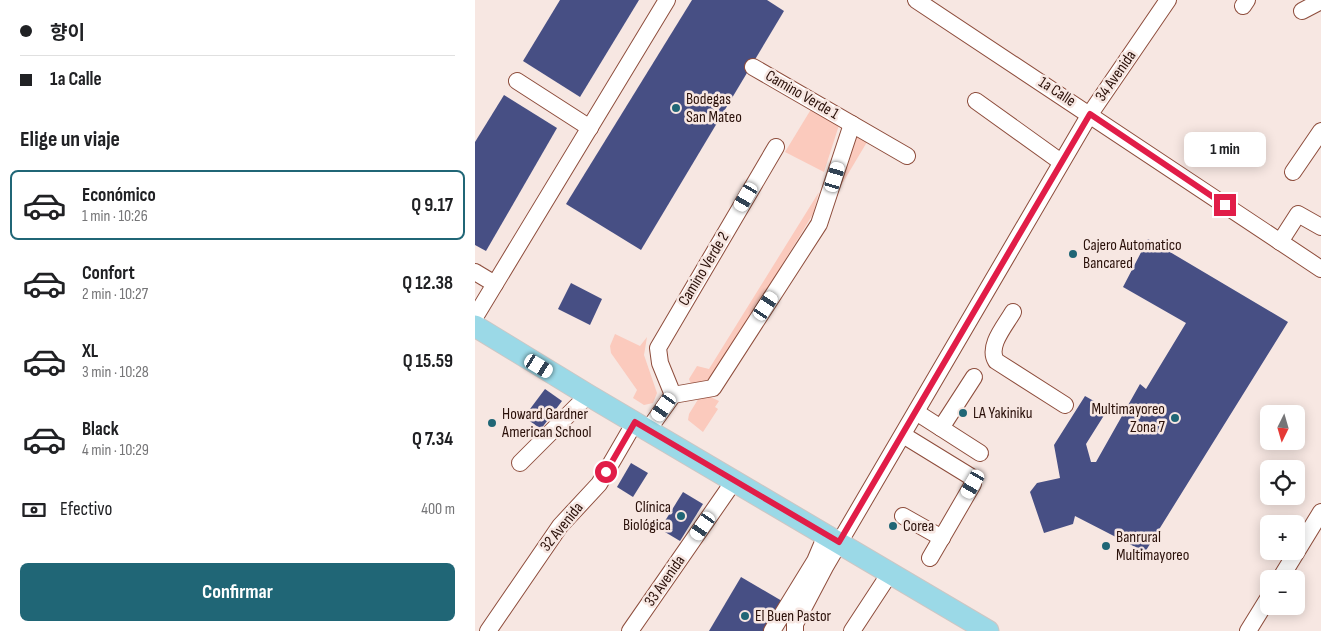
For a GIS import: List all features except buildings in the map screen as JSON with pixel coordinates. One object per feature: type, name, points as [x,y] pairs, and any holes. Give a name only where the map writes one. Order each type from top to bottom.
[{"type":"main road","points":[[475,326],[588,395],[988,631]]},
{"type":"street","points":[[475,317],[667,0]]},
{"type":"street","name":"1a Calle","points":[[916,0],[1090,114],[1321,270]]},
{"type":"street","name":"34 Avenida","points":[[833,539],[903,435],[1090,114],[1168,0]]},
{"type":"street","points":[[1302,11],[1321,1]]},
{"type":"street","name":"Camino Verde 1","points":[[753,67],[907,156]]},
{"type":"street","points":[[517,81],[590,128]]},
{"type":"street","points":[[975,101],[1061,162]]},
{"type":"street","name":"Camino Verde 1","points":[[673,395],[713,388],[819,224],[852,124]]},
{"type":"street","points":[[1293,172],[1321,131]]},
{"type":"street","name":"Camino Verde 2","points":[[673,395],[660,363],[658,348],[776,147]]},
{"type":"street","points":[[1280,242],[1298,214],[1321,227]]},
{"type":"street","points":[[475,272],[495,284]]},
{"type":"street","points":[[1013,312],[993,348],[992,355],[996,361],[1065,404]]},
{"type":"street","points":[[941,428],[974,377]]},
{"type":"street","points":[[520,463],[588,395]]},
{"type":"street","name":"32 Avenida","points":[[487,631],[560,526],[599,484],[642,426],[673,395]]},
{"type":"street","points":[[916,412],[980,454]]},
{"type":"street","points":[[903,435],[973,478],[973,484],[930,558]]},
{"type":"street","name":"33 Avenida","points":[[630,631],[734,481]]},
{"type":"street","points":[[1286,570],[1321,512]]},
{"type":"street","points":[[903,516],[942,538]]},
{"type":"street","points":[[772,631],[815,561],[833,539]]},
{"type":"street","points":[[795,631],[795,624],[833,539]]},
{"type":"street","points":[[851,631],[890,573]]},
{"type":"street","points":[[1248,631],[1260,612]]},
{"type":"shaded area","points":[[813,106],[839,125],[824,172],[785,152]]},
{"type":"shaded area","points":[[856,133],[867,142],[839,189]]},
{"type":"shaded area","points":[[819,192],[813,214],[714,377],[692,387],[689,379],[697,366],[709,369]]},
{"type":"shaded area","points":[[615,334],[640,346],[647,337],[644,355],[657,393],[653,403],[644,405],[633,398],[637,390],[611,353],[610,346]]},
{"type":"shaded area","points":[[702,393],[719,401],[715,407],[718,409],[703,432],[688,420],[689,414]]},
{"type":"place","name":"Bodegas San Mateo","points":[[676,108]]},
{"type":"place","name":"Cajero Automatico Bancared","points":[[1073,254]]},
{"type":"place","name":"LA Yakiniku","points":[[963,413]]},
{"type":"place","name":"Multimayoreo Zona 7","points":[[1175,418]]},
{"type":"place","name":"Howard Gardner American School","points":[[492,423]]},
{"type":"place","name":"Clínica Biológica","points":[[681,516]]},
{"type":"place","name":"Corea","points":[[893,526]]},
{"type":"place","name":"Banrural Multimayoreo","points":[[1106,546]]},
{"type":"place","name":"El Buen Pastor","points":[[745,616]]},
{"type":"route","points":[[606,472],[635,422],[839,542],[1090,114],[1225,205]]}]
